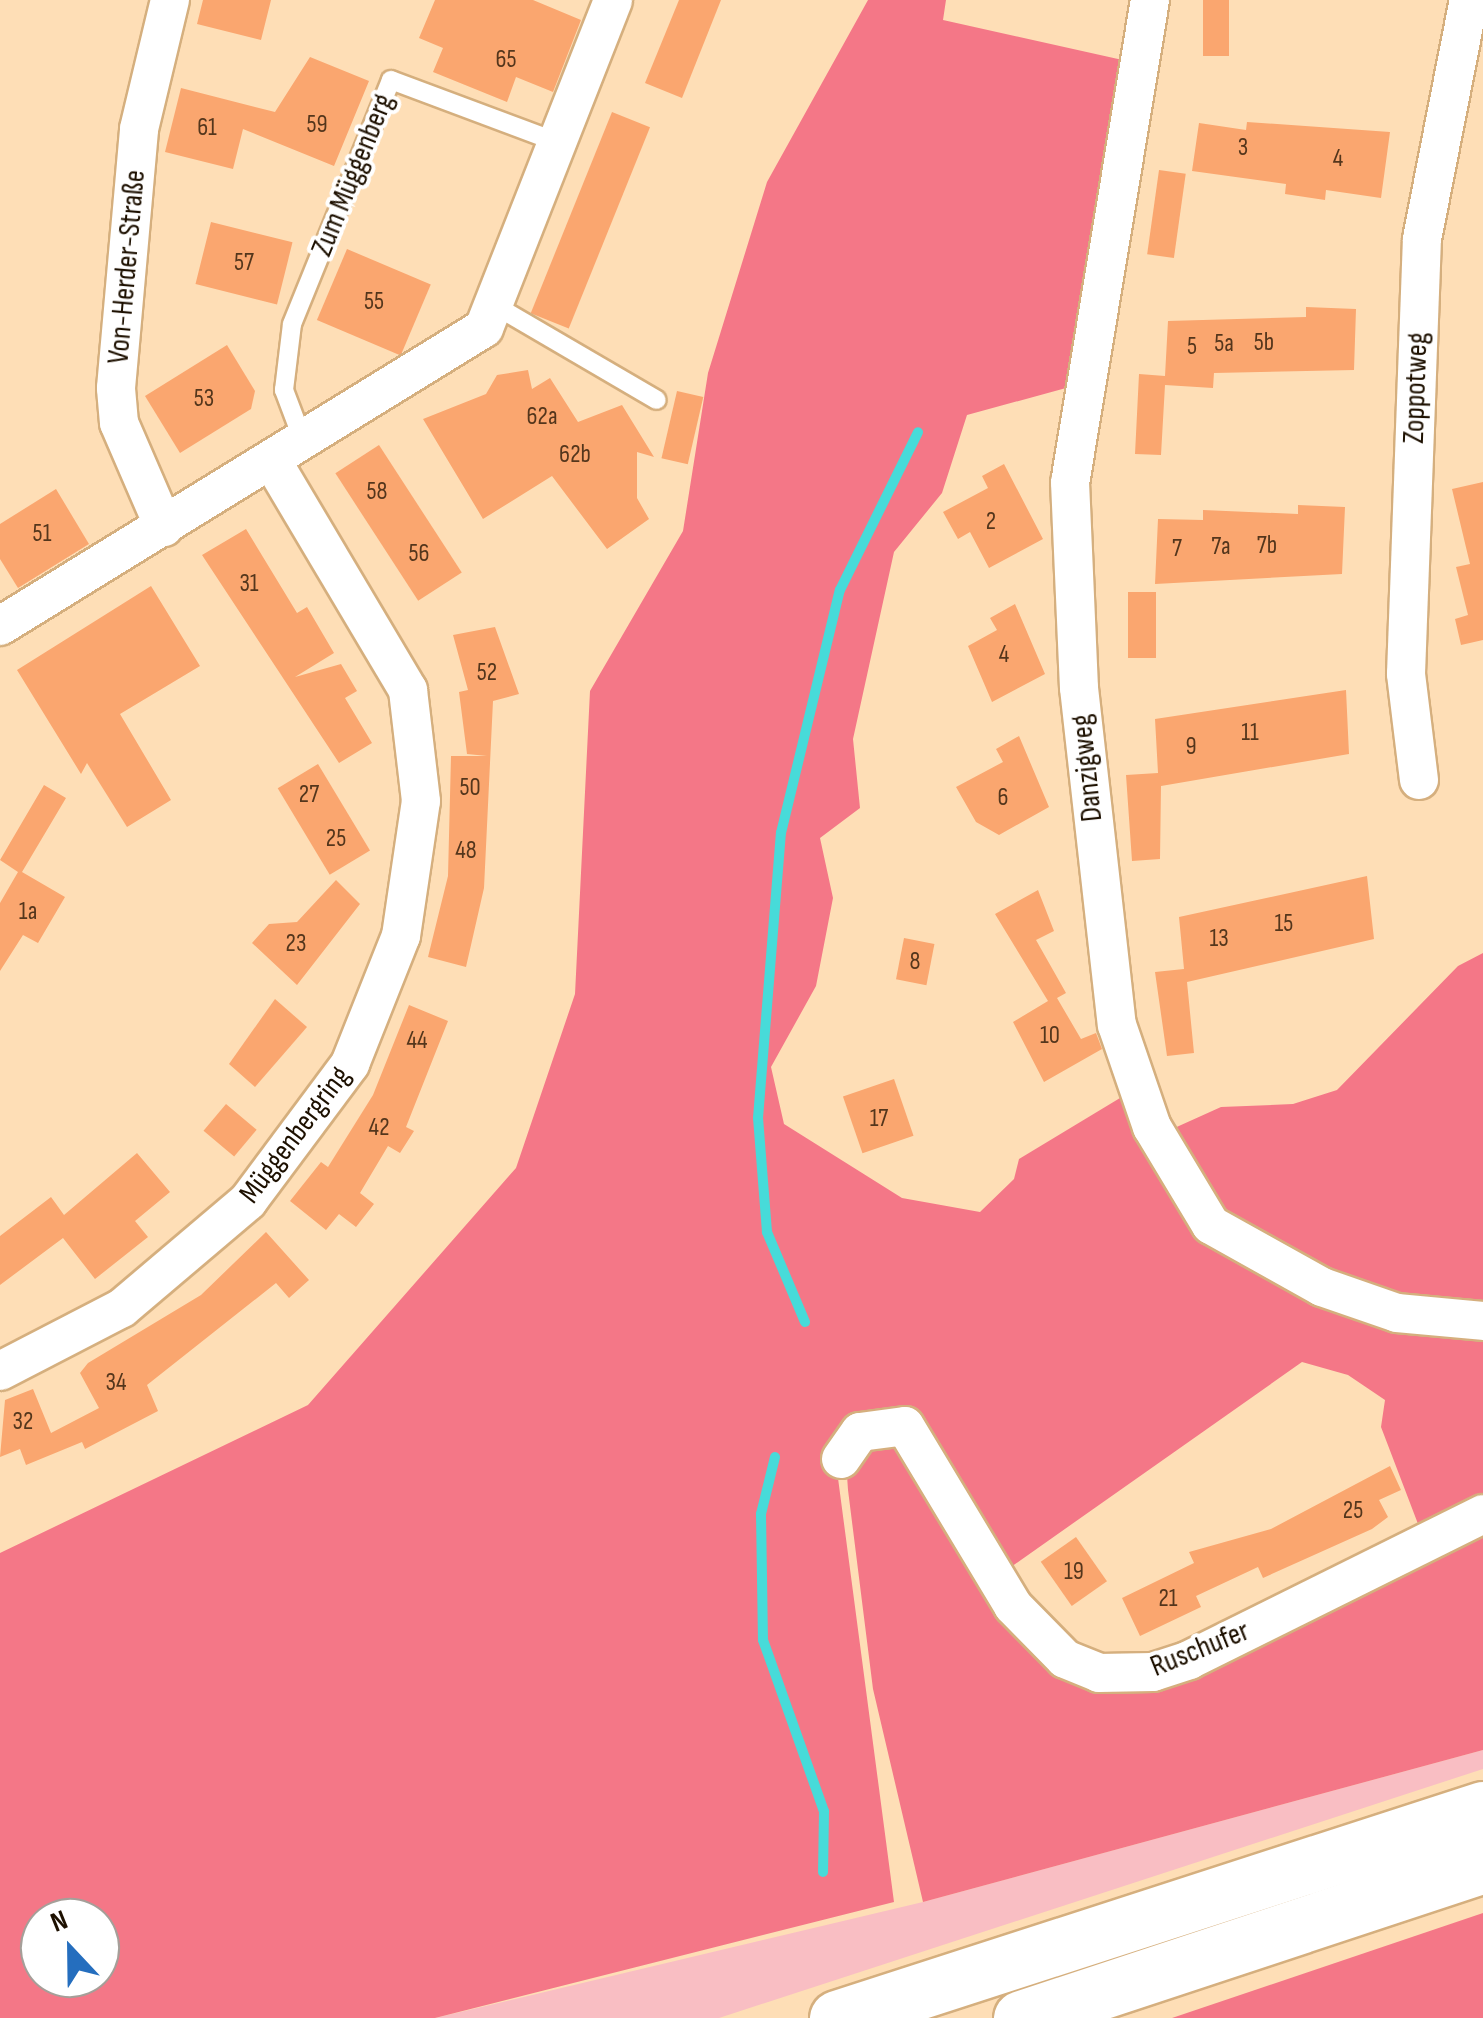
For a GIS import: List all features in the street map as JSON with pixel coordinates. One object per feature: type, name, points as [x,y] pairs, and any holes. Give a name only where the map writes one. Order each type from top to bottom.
[{"type":"highway","points":[[836,2018],[1483,1809]]},
{"type":"highway","points":[[1021,2018],[1483,1866]]},
{"type":"street","name":"Von-Herder-Straße","points":[[164,528],[119,423],[116,388],[139,129],[170,0]]},
{"type":"street","points":[[0,626],[445,360],[496,306],[562,144],[614,0]]},
{"type":"street","name":"Danzigweg","points":[[1150,0],[1070,482],[1079,688],[1117,1025],[1152,1127],[1211,1225],[1284,1272],[1356,1299],[1483,1321]]},
{"type":"street","name":"Zoppotweg","points":[[1419,780],[1406,674],[1422,239],[1469,0]]},
{"type":"street","name":"Müggenbergring","points":[[0,1371],[122,1308],[248,1201],[350,1064],[401,936],[420,801],[408,690],[288,452]]},
{"type":"street","name":"Ruschufer","points":[[841,1460],[860,1432],[900,1424],[1013,1606],[1065,1658],[1099,1673],[1153,1672],[1189,1660],[1483,1514]]},
{"type":"lane","name":"Zum Müggenberg","points":[[288,452],[284,390],[292,324],[391,80],[562,144]]},
{"type":"lane","points":[[496,306],[657,400]]},
{"type":"shaded area","points":[[868,0],[946,0],[943,20],[1127,61],[1066,388],[967,415],[942,493],[894,552],[853,739],[860,808],[820,838],[833,898],[816,986],[771,1067],[784,1124],[902,1198],[980,1212],[1014,1179],[1019,1159],[1125,1095],[1208,1232],[1268,1280],[1336,1310],[1483,1329],[1483,1507],[1423,1537],[1381,1427],[1385,1400],[1348,1375],[1302,1362],[1001,1574],[912,1429],[836,1463],[894,1902],[435,2018],[0,2018],[0,1553],[308,1405],[516,1168],[575,994],[590,691],[683,531],[708,373],[767,182]]},
{"type":"shaded area","points":[[1483,953],[1483,1310],[1385,1298],[1226,1217],[1170,1130],[1221,1107],[1293,1104],[1337,1090],[1458,966]]},
{"type":"shaded area","points":[[887,1430],[997,1593],[1122,1682],[1483,1520],[1483,1750],[923,1902],[873,1689],[848,1490],[846,1461]]},
{"type":"shaded area","points":[[1483,1750],[1483,1769],[719,2018],[435,2018],[923,1902]]},
{"type":"shaded area","points":[[1483,1913],[1483,2018],[1172,2018]]},
{"type":"building","points":[[203,0],[271,0],[261,40],[197,24]]},
{"type":"building","points":[[435,0],[533,0],[581,20],[553,92],[516,77],[507,102],[433,72],[443,48],[419,38]]},
{"type":"building","points":[[679,0],[721,0],[682,98],[645,83]]},
{"type":"building","points":[[1203,0],[1229,0],[1229,56],[1203,56]]},
{"type":"building","points":[[310,57],[369,81],[334,166],[243,129],[233,169],[165,152],[181,88],[275,112]]},
{"type":"building","points":[[612,112],[650,127],[569,329],[531,313]]},
{"type":"building","points":[[1247,122],[1390,132],[1381,198],[1326,190],[1325,200],[1285,194],[1286,184],[1192,171],[1199,123],[1246,130]]},
{"type":"building","points":[[1159,170],[1186,174],[1174,258],[1147,254]]},
{"type":"building","points":[[211,222],[293,242],[277,304],[196,284]]},
{"type":"building","points":[[347,249],[431,285],[401,355],[317,320]]},
{"type":"building","points":[[1306,307],[1356,309],[1354,370],[1214,373],[1213,388],[1165,385],[1161,455],[1135,454],[1139,374],[1165,376],[1168,321],[1306,317]]},
{"type":"building","points":[[227,345],[255,391],[251,409],[180,453],[145,396]]},
{"type":"building","points":[[528,370],[532,389],[550,378],[578,422],[622,405],[654,457],[637,452],[637,498],[649,519],[607,549],[552,476],[483,519],[423,419],[486,394],[497,375]]},
{"type":"building","points":[[677,391],[703,397],[688,464],[661,458]]},
{"type":"building","points":[[379,445],[462,572],[418,601],[335,473]]},
{"type":"building","points":[[1004,464],[1043,539],[989,568],[970,532],[958,539],[943,512],[988,488],[982,476]]},
{"type":"building","points":[[1483,482],[1483,640],[1461,645],[1455,619],[1468,615],[1456,567],[1470,564],[1452,489]]},
{"type":"building","points":[[56,489],[89,544],[18,588],[0,559],[0,524]]},
{"type":"building","points":[[1298,505],[1345,507],[1342,574],[1155,584],[1158,519],[1203,520],[1203,510],[1298,514]]},
{"type":"building","points":[[246,529],[297,613],[307,607],[334,653],[295,677],[341,664],[357,691],[345,698],[372,743],[339,763],[202,555]]},
{"type":"building","points":[[151,586],[200,666],[120,714],[171,800],[127,827],[87,763],[81,774],[17,670]]},
{"type":"building","points":[[1128,592],[1156,592],[1156,658],[1128,658]]},
{"type":"building","points":[[1015,604],[1045,674],[992,702],[968,646],[997,630],[990,618]]},
{"type":"building","points":[[495,627],[519,694],[493,701],[484,888],[466,967],[428,957],[448,876],[451,756],[487,756],[467,754],[459,692],[468,690],[453,635]]},
{"type":"building","points":[[1346,690],[1349,754],[1161,786],[1160,859],[1132,861],[1126,775],[1158,773],[1155,719]]},
{"type":"building","points":[[1019,736],[1049,807],[999,835],[976,822],[956,787],[1003,762],[996,749]]},
{"type":"building","points":[[318,764],[370,851],[330,875],[278,788]]},
{"type":"building","points":[[44,785],[66,798],[22,872],[65,897],[38,943],[23,935],[0,971],[0,903],[18,872],[0,860]]},
{"type":"building","points":[[1367,876],[1374,939],[1187,982],[1194,1053],[1167,1056],[1155,972],[1184,969],[1179,917]]},
{"type":"building","points":[[336,880],[360,904],[297,985],[252,943],[269,924],[297,922]]},
{"type":"building","points":[[1038,890],[1054,931],[1036,940],[1066,993],[1057,998],[1081,1039],[1096,1033],[1102,1049],[1044,1082],[1013,1022],[1048,1001],[995,914]]},
{"type":"building","points":[[904,938],[934,944],[926,985],[896,979]]},
{"type":"building","points":[[275,999],[307,1027],[255,1087],[229,1064]]},
{"type":"building","points":[[409,1005],[448,1021],[406,1127],[414,1131],[400,1153],[388,1146],[360,1193],[374,1204],[356,1227],[339,1214],[326,1230],[290,1201],[321,1162],[328,1167],[373,1095]]},
{"type":"building","points":[[894,1079],[914,1136],[862,1153],[843,1097]]},
{"type":"building","points":[[226,1104],[257,1130],[234,1157],[204,1131]]},
{"type":"building","points":[[137,1153],[170,1192],[135,1221],[148,1237],[95,1279],[63,1238],[0,1285],[0,1236],[51,1197],[64,1215]]},
{"type":"building","points":[[266,1232],[309,1280],[289,1298],[276,1283],[147,1385],[158,1411],[85,1449],[82,1442],[26,1465],[20,1449],[0,1457],[5,1400],[33,1389],[51,1433],[99,1408],[80,1373],[88,1363],[201,1295]]},
{"type":"building","points":[[1390,1466],[1401,1490],[1379,1500],[1388,1517],[1372,1529],[1263,1578],[1258,1567],[1196,1596],[1201,1607],[1140,1636],[1122,1598],[1194,1563],[1189,1552],[1271,1529]]},
{"type":"building","points":[[1076,1537],[1107,1581],[1072,1606],[1041,1562]]},
{"type":"waterway","points":[[805,1322],[767,1232],[758,1118],[781,833],[840,590],[918,432]]},
{"type":"waterway","points":[[775,1457],[761,1514],[763,1640],[824,1811],[823,1872]]}]
